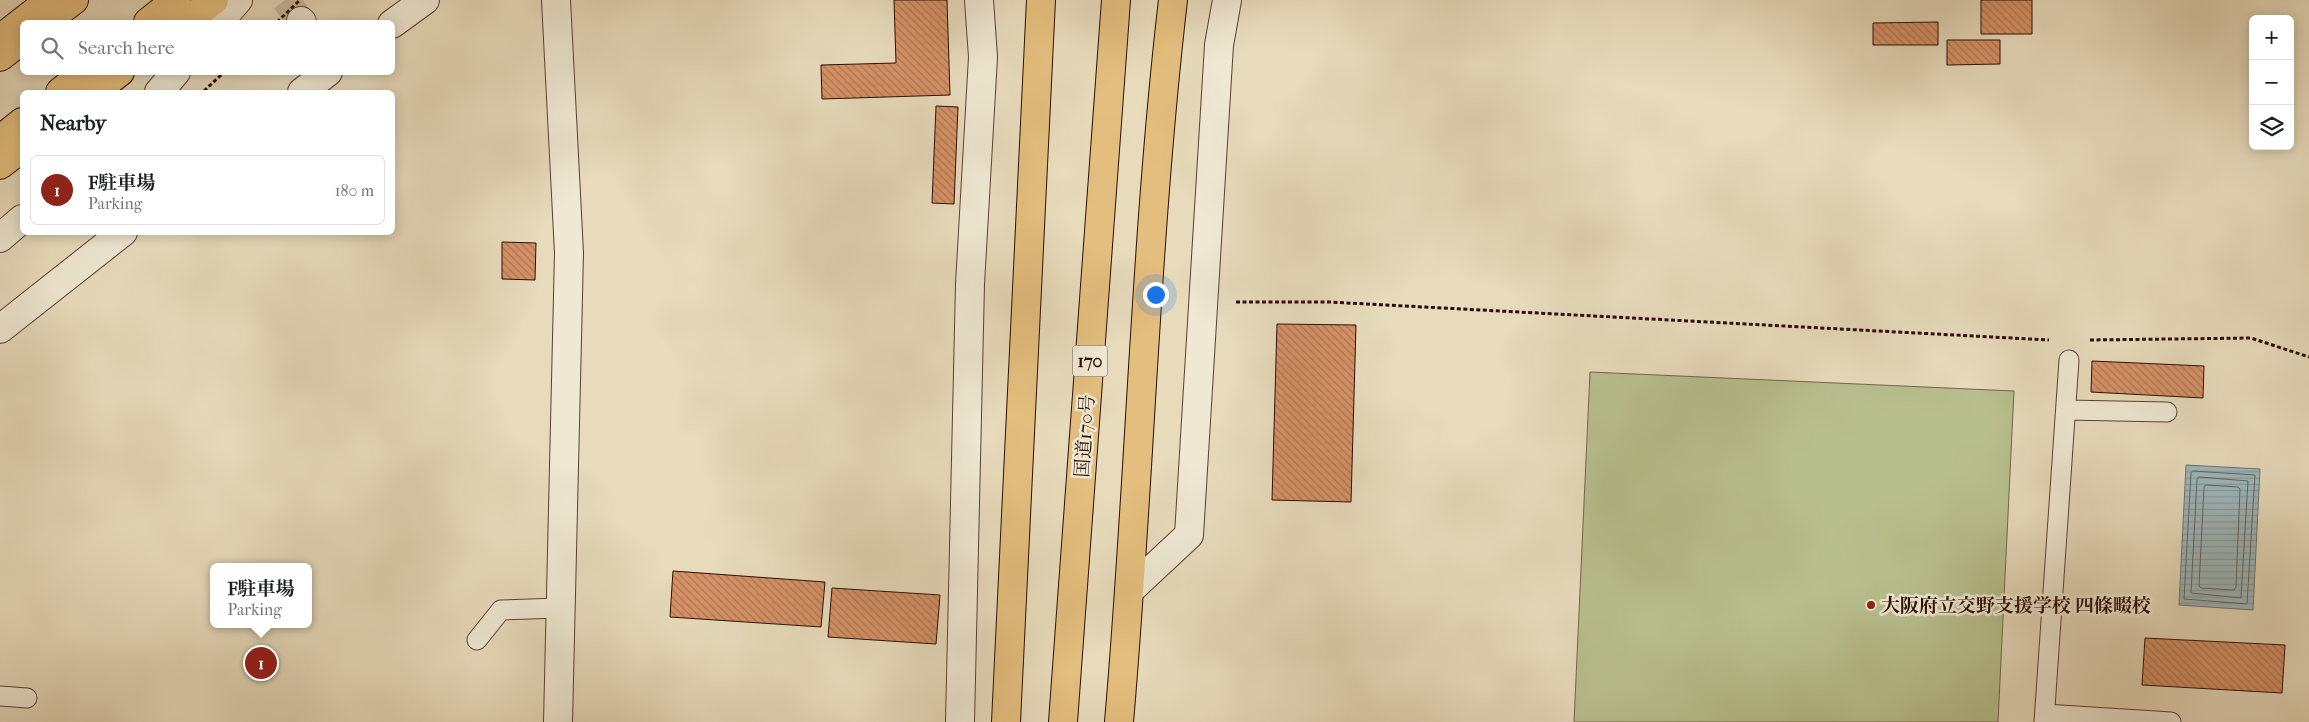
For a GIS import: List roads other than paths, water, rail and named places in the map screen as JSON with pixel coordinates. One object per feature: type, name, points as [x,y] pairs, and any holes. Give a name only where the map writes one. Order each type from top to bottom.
[{"type":"highway","points":[[24,20],[50,0]]},
{"type":"highway","points":[[48,20],[74,0]]},
{"type":"highway","points":[[151,20],[176,0]]},
{"type":"highway","points":[[188,20],[214,0]]},
{"type":"highway","points":[[1006,722],[1041,0]]},
{"type":"highway","name":"国道170号","points":[[1064,722],[1116,0]]},
{"type":"highway","points":[[1119,722],[1130,590],[1160,112],[1173,0]]},
{"type":"highway","points":[[0,39],[20,23]]},
{"type":"highway","points":[[0,58],[20,42]]},
{"type":"highway","points":[[62,90],[81,75]]},
{"type":"highway","points":[[97,90],[116,75]]},
{"type":"highway","points":[[0,140],[20,124]]},
{"type":"highway","points":[[0,165],[20,150]]},
{"type":"street","points":[[221,20],[238,0]]},
{"type":"street","points":[[395,22],[425,0]]},
{"type":"street","points":[[556,0],[569,253],[559,608],[561,633],[558,722]]},
{"type":"street","points":[[960,722],[970,284],[983,57],[980,0]]},
{"type":"street","points":[[1130,590],[1189,535],[1219,44],[1227,0]]},
{"type":"street","points":[[161,90],[173,75]]},
{"type":"street","points":[[305,90],[324,75]]},
{"type":"street","points":[[0,238],[20,222]]},
{"type":"street","points":[[0,329],[120,235]]},
{"type":"lane","points":[[2069,360],[2045,718],[2171,722]]},
{"type":"lane","points":[[2066,410],[2166,412]]},
{"type":"lane","points":[[477,640],[501,610],[559,608]]},
{"type":"lane","points":[[0,696],[27,698]]},
{"type":"water","points":[[2186,465],[2260,469],[2253,610],[2179,605]]},
{"type":"tunnel","points":[[285,0],[300,20]]},
{"type":"place","name":"大阪府立交野支援学校 四條畷校","points":[[1871,605]]},
{"type":"place","name":"F駐車場","points":[[261,663]]}]
